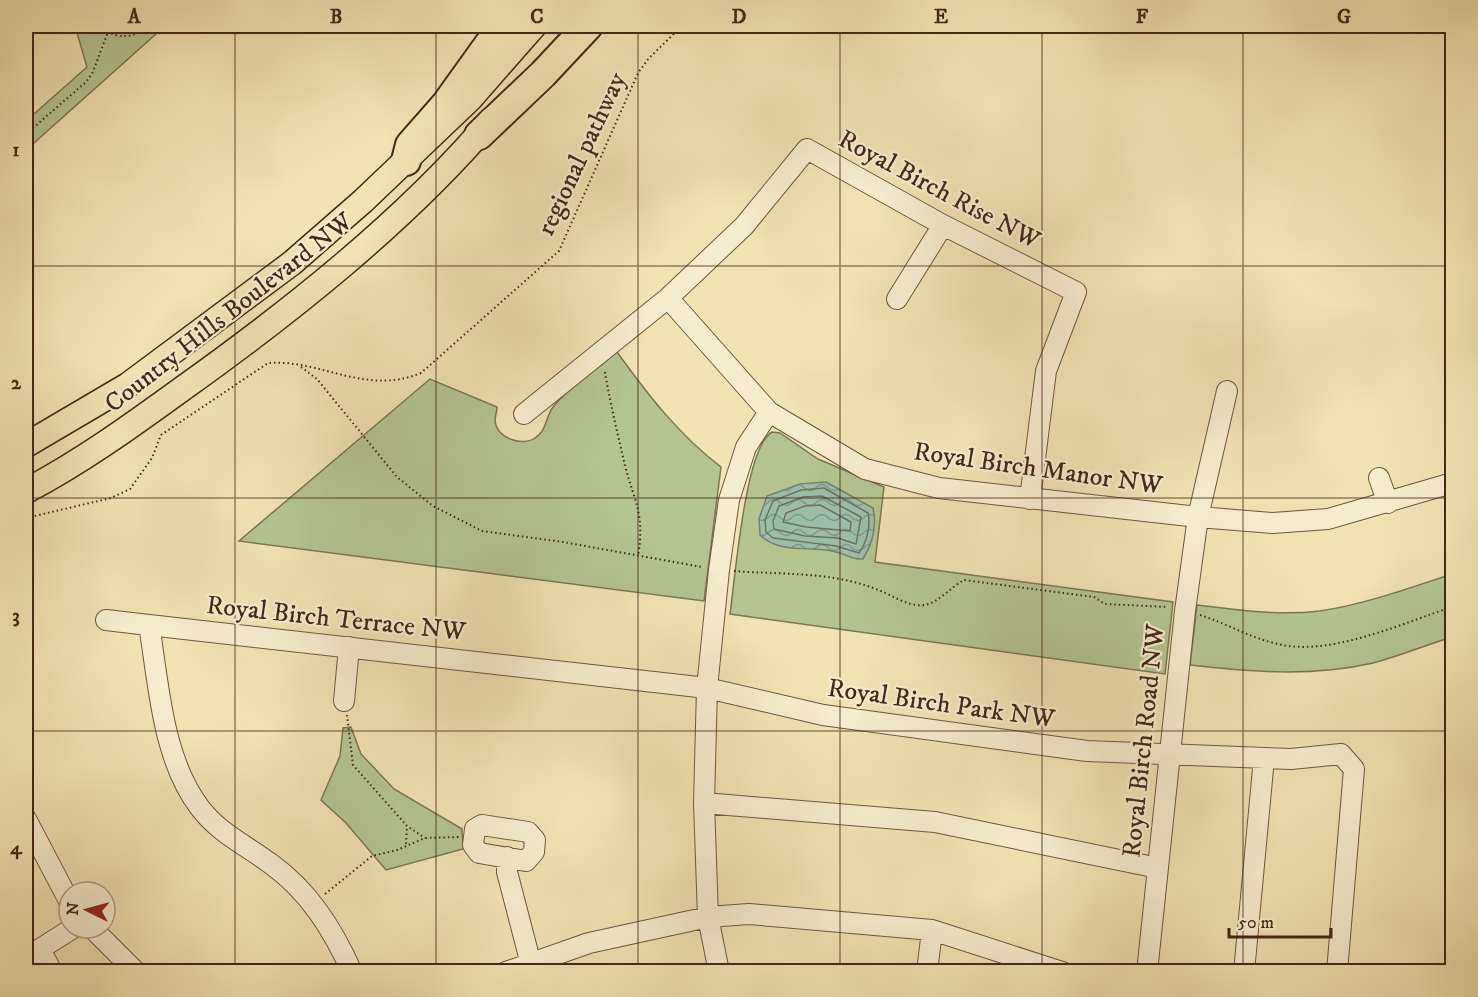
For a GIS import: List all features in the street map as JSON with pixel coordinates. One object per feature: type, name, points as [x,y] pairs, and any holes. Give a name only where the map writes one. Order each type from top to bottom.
[{"type":"highway","points":[[406,161],[410,145],[446,104],[502,26]]},
{"type":"highway","points":[[479,135],[543,74],[588,26]]},
{"type":"main road","name":"Country Hills Boulevard NW","points":[[26,445],[128,385],[292,263],[406,161],[470,99],[534,26]]},
{"type":"main road","name":"Country Hills Boulevard NW","points":[[26,491],[109,442],[277,318],[348,260],[468,148],[573,26]]},
{"type":"street","name":"Royal Birch Rise NW","points":[[668,298],[744,226],[807,150],[943,225],[1076,292],[1046,371],[1030,499]]},
{"type":"street","points":[[897,299],[943,225]]},
{"type":"street","points":[[524,414],[668,298],[769,412],[746,447],[729,500],[718,570],[707,688],[704,803],[708,917],[719,972]]},
{"type":"street","name":"Royal Birch Road NW","points":[[1147,972],[1185,611],[1198,517],[1227,391]]},
{"type":"street","name":"Royal Birch Manor NW","points":[[769,412],[865,469],[939,488],[1198,517],[1273,523],[1328,519],[1452,483]]},
{"type":"street","points":[[1379,478],[1388,503]]},
{"type":"street","name":"Royal Birch Terrace NW","points":[[106,620],[707,688]]},
{"type":"street","points":[[148,625],[165,719],[177,767],[200,808],[233,840],[272,864],[314,904],[339,943],[352,972]]},
{"type":"street","points":[[344,701],[349,646]]},
{"type":"street","name":"Royal Birch Park NW","points":[[707,688],[823,715],[1087,752],[1170,753],[1291,759],[1341,754],[1354,769],[1337,972]]},
{"type":"street","points":[[1245,972],[1264,758]]},
{"type":"street","points":[[704,803],[935,822],[1158,868]]},
{"type":"street","points":[[26,819],[58,880]]},
{"type":"street","points":[[482,825],[528,832],[534,840],[534,852],[526,861],[507,857],[479,853],[472,845],[475,830],[482,825]]},
{"type":"street","points":[[507,857],[507,872],[531,966]]},
{"type":"street","points":[[506,972],[531,966],[589,943],[708,917],[749,915],[804,917],[932,930],[1052,970]]},
{"type":"street","points":[[927,972],[932,930]]},
{"type":"street","points":[[33,948],[57,936]]},
{"type":"street","points":[[104,940],[136,972]]},
{"type":"street","points":[[26,964],[32,961],[33,948]]},
{"type":"street","points":[[33,948],[52,972]]},
{"type":"path","points":[[100,26],[108,32],[123,37],[134,35],[149,26]]},
{"type":"path","name":"regional pathway","points":[[26,518],[111,498],[130,489],[152,458],[161,435],[268,363],[370,380],[407,378],[421,373],[559,251],[638,74],[649,58],[682,26]]},
{"type":"path","points":[[26,135],[92,74],[108,32]]},
{"type":"path","points":[[596,356],[604,364],[626,468],[640,513],[642,530],[638,556]]},
{"type":"path","points":[[1185,611],[1280,645],[1326,645],[1354,639],[1452,607]]},
{"type":"path","points":[[344,701],[353,765],[407,826],[425,838]]},
{"type":"path","points":[[406,845],[407,826]]},
{"type":"path","points":[[314,904],[372,856],[425,838],[474,839]]},
{"type":"green space","points":[[75,26],[165,26],[26,150],[26,121],[87,67]]},
{"type":"green space","points":[[617,352],[665,414],[691,442],[721,467],[704,601],[239,541],[430,379],[497,407],[495,421],[500,432],[511,439],[524,442],[539,435],[559,400]]},
{"type":"green space","points":[[772,432],[780,433],[818,459],[884,487],[875,562],[1173,602],[1165,674],[730,614],[748,487],[763,443]]},
{"type":"green space","points":[[1452,574],[1452,637],[1373,663],[1328,670],[1282,672],[1190,665],[1197,605],[1274,613],[1320,611],[1371,600]]},
{"type":"green space","points":[[351,727],[361,754],[394,789],[462,829],[463,849],[386,870],[346,823],[321,800],[340,756],[343,728]]},
{"type":"water","points":[[1452,85],[1452,124],[1449,123],[1446,106]]},
{"type":"water","points":[[1452,219],[1452,281],[1447,250]]},
{"type":"water","points":[[826,482],[873,508],[875,521],[873,534],[863,559],[826,550],[777,545],[760,535],[759,519],[767,496],[800,484]]}]
